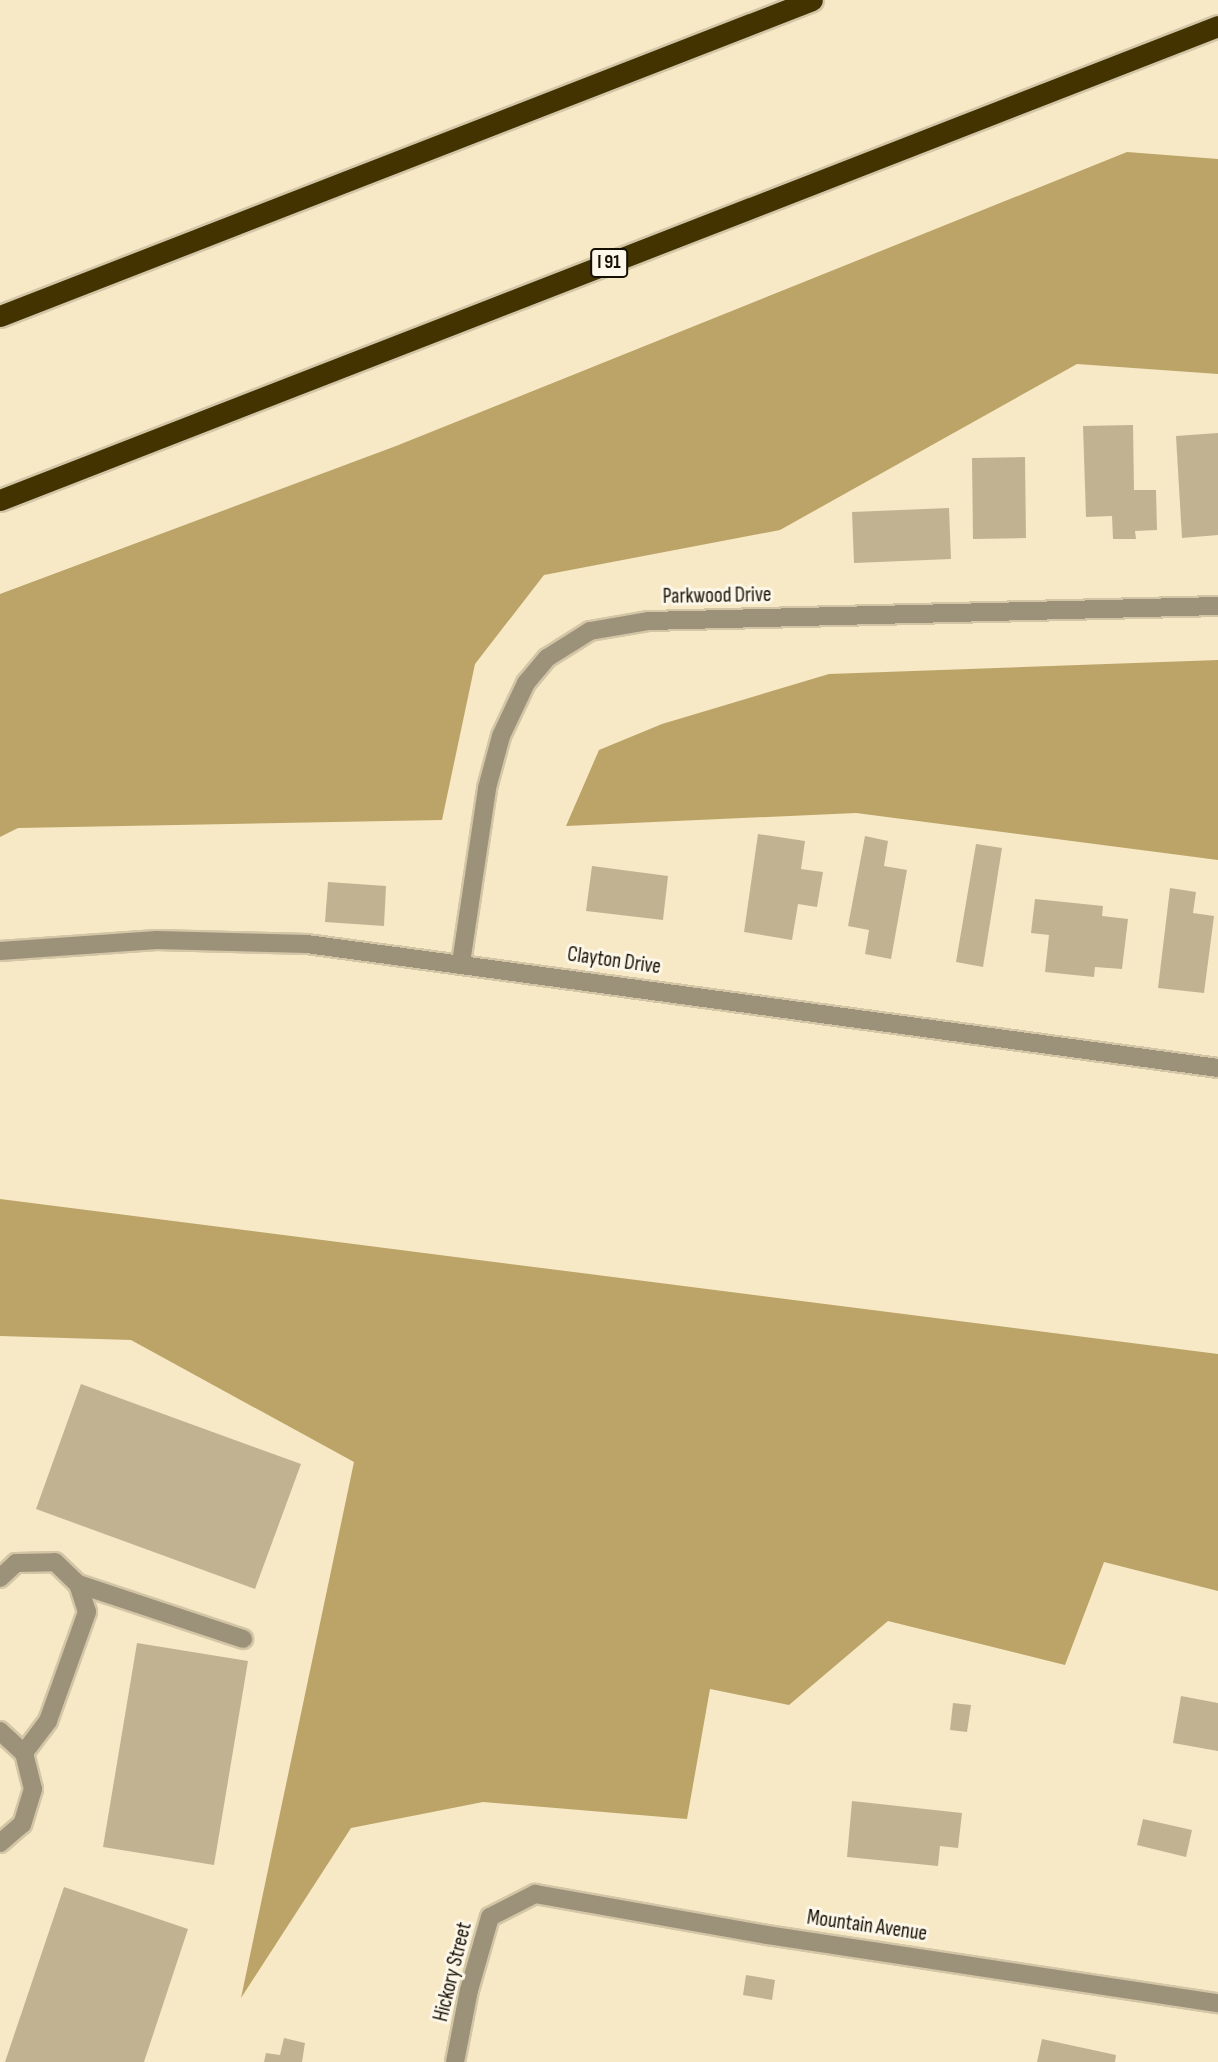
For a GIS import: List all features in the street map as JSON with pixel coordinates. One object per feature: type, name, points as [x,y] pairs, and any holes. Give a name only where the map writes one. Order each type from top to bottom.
[{"type":"highway","points":[[0,316],[812,0]]},
{"type":"highway","name":"I 91","points":[[0,500],[1218,26]]},
{"type":"street","name":"Parkwood Drive","points":[[461,963],[487,788],[501,736],[526,683],[567,642],[590,631],[649,621],[1218,606]]},
{"type":"street","name":"Clayton Drive","points":[[0,951],[108,942],[257,941],[461,963],[1218,1068]]},
{"type":"street","points":[[0,1578],[16,1563],[54,1562],[78,1584],[243,1639]]},
{"type":"street","points":[[24,1753],[48,1721],[87,1612],[78,1584]]},
{"type":"street","points":[[0,1731],[24,1753],[33,1776],[32,1801],[22,1824],[0,1843]]},
{"type":"street","name":"Mountain Avenue","points":[[512,1906],[536,1894],[767,1935],[1218,2003]]},
{"type":"street","name":"Hickory Street","points":[[455,2062],[469,1990],[491,1917],[512,1906]]},
{"type":"shaded area","points":[[1127,152],[1218,159],[1218,374],[1077,364],[780,530],[544,575],[475,664],[442,820],[18,828],[0,837],[0,594],[396,446]]},
{"type":"shaded area","points":[[1218,660],[1218,860],[856,813],[566,826],[599,750],[662,724],[829,674]]},
{"type":"shaded area","points":[[0,1199],[1218,1354],[1218,1591],[1104,1562],[1065,1665],[888,1621],[789,1705],[710,1689],[687,1819],[483,1802],[351,1828],[241,1998],[354,1462],[131,1340],[0,1336]]},
{"type":"building","points":[[1133,425],[1134,490],[1156,490],[1157,530],[1135,531],[1136,539],[1113,539],[1112,516],[1086,517],[1083,426]]},
{"type":"building","points":[[1218,433],[1218,535],[1182,538],[1176,436]]},
{"type":"building","points":[[1025,457],[1026,538],[973,539],[972,458]]},
{"type":"building","points":[[949,508],[951,559],[854,563],[852,512]]},
{"type":"building","points":[[758,834],[805,841],[801,869],[823,872],[817,907],[798,904],[792,940],[744,932]]},
{"type":"building","points":[[865,836],[888,841],[884,866],[907,870],[891,959],[865,954],[869,930],[848,926]]},
{"type":"building","points":[[976,844],[1002,848],[983,967],[956,962]]},
{"type":"building","points":[[592,866],[668,876],[663,920],[586,911]]},
{"type":"building","points":[[328,882],[386,886],[384,926],[325,922]]},
{"type":"building","points":[[1170,888],[1196,892],[1193,913],[1214,916],[1204,993],[1158,988]]},
{"type":"building","points":[[1035,899],[1103,906],[1102,916],[1128,919],[1122,969],[1095,967],[1094,977],[1045,972],[1049,935],[1031,933]]},
{"type":"building","points":[[81,1384],[301,1464],[255,1589],[36,1509]]},
{"type":"building","points":[[137,1643],[248,1661],[214,1865],[103,1847]]},
{"type":"building","points":[[1181,1696],[1218,1703],[1218,1751],[1173,1743]]},
{"type":"building","points":[[953,1703],[971,1705],[967,1732],[950,1730]]},
{"type":"building","points":[[852,1801],[962,1813],[958,1848],[940,1846],[938,1866],[847,1857]]},
{"type":"building","points":[[1143,1819],[1192,1830],[1186,1857],[1137,1845]]},
{"type":"building","points":[[64,1887],[188,1929],[144,2062],[5,2062]]},
{"type":"building","points":[[746,1975],[775,1980],[772,2000],[743,1995]]},
{"type":"building","points":[[284,2038],[305,2043],[302,2062],[264,2062],[266,2053],[280,2055]]},
{"type":"building","points":[[1042,2039],[1116,2055],[1115,2062],[1037,2062]]}]
